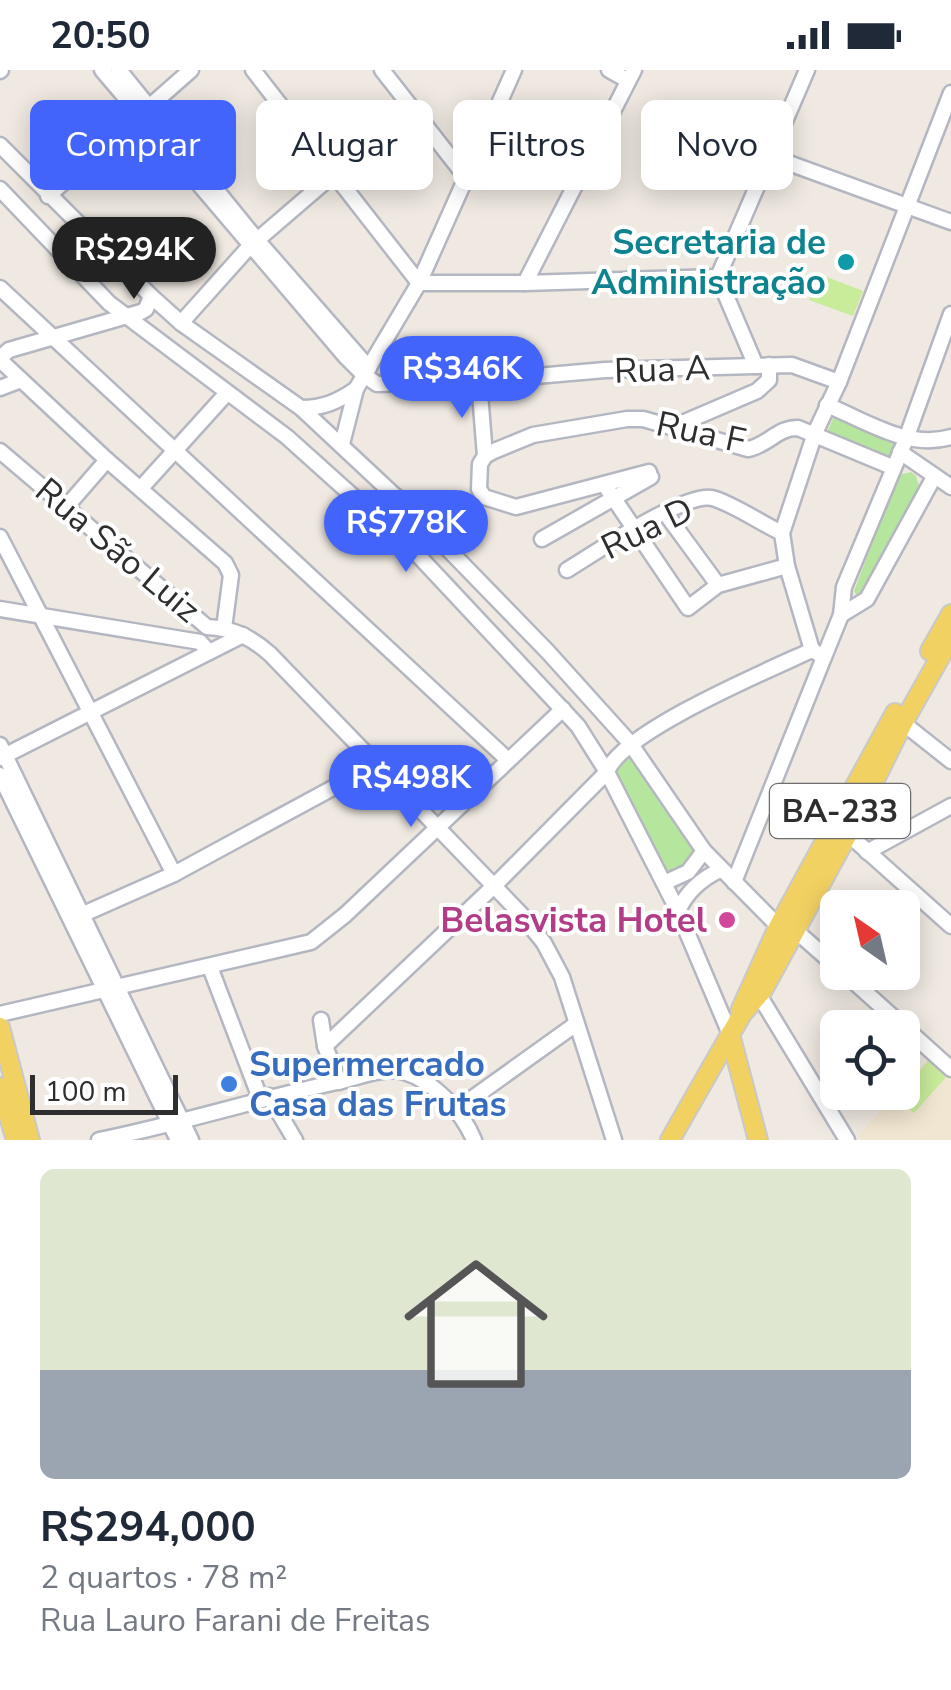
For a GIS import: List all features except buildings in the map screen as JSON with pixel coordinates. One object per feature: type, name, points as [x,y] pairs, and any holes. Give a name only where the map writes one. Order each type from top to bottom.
[{"type":"main road","name":"BA-233","points":[[670,1140],[742,1014],[759,996],[951,614]]},
{"type":"main road","name":"BA-233","points":[[742,1014],[742,1002],[848,834],[902,724],[951,638]]},
{"type":"main road","points":[[0,1027],[30,1140]]},
{"type":"main road","points":[[730,1034],[758,1140]]},
{"type":"main road","points":[[712,1066],[742,1080]]},
{"type":"main road","points":[[0,1088],[16,1140]]},
{"type":"street","points":[[102,70],[133,100]]},
{"type":"street","points":[[119,70],[138,100]]},
{"type":"street","points":[[159,100],[191,70]]},
{"type":"street","points":[[253,70],[276,100]]},
{"type":"street","points":[[382,70],[453,162]]},
{"type":"street","points":[[500,100],[514,70]]},
{"type":"street","points":[[525,283],[630,75],[610,70]]},
{"type":"street","points":[[793,105],[807,70]]},
{"type":"street","points":[[818,653],[787,566],[782,534],[814,433],[839,382],[951,93]]},
{"type":"street","points":[[0,145],[166,310],[300,408],[342,444],[496,597],[630,743],[720,870],[820,955]]},
{"type":"street","points":[[793,165],[951,222]]},
{"type":"street","points":[[0,189],[125,316],[302,450],[415,552],[578,726],[678,911],[730,1034]]},
{"type":"street","points":[[48,196],[55,190]]},
{"type":"street","points":[[210,190],[363,378]]},
{"type":"street","points":[[181,323],[253,243],[315,190]]},
{"type":"street","points":[[346,190],[419,283]]},
{"type":"street","points":[[342,444],[363,378],[419,283],[458,190]]},
{"type":"street","points":[[718,276],[757,190]]},
{"type":"street","points":[[419,283],[718,276]]},
{"type":"street","points":[[672,428],[757,392],[768,380],[718,276]]},
{"type":"street","points":[[0,288],[508,760]]},
{"type":"street","points":[[150,296],[146,308],[8,350],[0,359],[230,570],[224,628]]},
{"type":"street","points":[[146,333],[146,322],[152,314],[166,310]]},
{"type":"street","points":[[734,882],[818,653],[841,615],[844,587],[903,446],[951,314]]},
{"type":"street","name":"Rua A","points":[[363,378],[378,384],[479,381],[605,370],[792,365],[839,382]]},
{"type":"street","points":[[300,408],[337,403],[363,378]]},
{"type":"street","points":[[0,388],[22,380]]},
{"type":"street","points":[[479,381],[484,456],[478,470],[480,494],[516,507],[608,491]]},
{"type":"street","points":[[141,488],[228,392]]},
{"type":"street","points":[[827,405],[903,446],[934,477],[951,487]]},
{"type":"street","name":"Rua F","points":[[484,456],[533,435],[627,419],[644,419],[748,449],[788,428],[814,433]]},
{"type":"street","points":[[814,433],[892,467]]},
{"type":"street","points":[[903,446],[951,437]]},
{"type":"street","name":"Rua São Luiz","points":[[0,451],[206,627],[243,635],[270,654],[495,885],[544,943],[562,977],[614,1140]]},
{"type":"street","points":[[67,506],[106,460]]},
{"type":"street","points":[[542,539],[608,491],[649,472]]},
{"type":"street","points":[[841,615],[867,599],[934,477]]},
{"type":"street","points":[[608,491],[688,608],[718,585],[787,566]]},
{"type":"street","name":"Rua D","points":[[567,570],[633,529],[693,500],[710,498],[782,534]]},
{"type":"street","points":[[666,514],[718,585]]},
{"type":"street","points":[[0,537],[174,874]]},
{"type":"street","points":[[0,609],[205,647]]},
{"type":"street","points":[[205,647],[206,627]]},
{"type":"street","points":[[47,858],[2,753],[90,711],[205,647],[243,635]]},
{"type":"street","points":[[326,1046],[495,885],[630,743],[818,653]]},
{"type":"street","points":[[0,1014],[110,986],[302,946],[323,934],[563,709]]},
{"type":"street","points":[[902,724],[951,761]]},
{"type":"street","points":[[78,917],[174,874],[377,764]]},
{"type":"street","points":[[0,776],[78,917],[176,1123],[191,1140]]},
{"type":"street","points":[[867,852],[951,806]]},
{"type":"street","points":[[848,834],[951,926]]},
{"type":"street","points":[[664,884],[688,872],[704,851]]},
{"type":"street","points":[[678,911],[684,896],[720,870]]},
{"type":"street","points":[[210,968],[265,1097],[295,1140]]},
{"type":"street","points":[[862,990],[951,1069]]},
{"type":"street","points":[[759,996],[847,1140]]},
{"type":"street","points":[[321,1020],[339,1082]]},
{"type":"street","points":[[456,1110],[576,1024]]},
{"type":"street","points":[[102,1140],[265,1097],[391,1070],[404,1072],[441,1096],[466,1122],[474,1140]]},
{"type":"street","points":[[176,1123],[178,1140]]},
{"type":"shaded area","points":[[928,1059],[951,1079],[951,1140],[860,1140],[858,1136],[882,1110],[920,1110],[920,1068]]},
{"type":"green space","points":[[819,274],[863,291],[853,316],[809,300]]},
{"type":"green space","points":[[834,416],[896,445],[886,465],[825,437]]},
{"type":"green space","points":[[911,472],[919,486],[864,595],[858,598],[854,591],[898,475]]},
{"type":"green space","points":[[632,753],[698,848],[695,862],[673,873],[664,871],[612,769]]},
{"type":"green space","points":[[928,1061],[946,1077],[920,1106],[920,1071]]},
{"type":"place","name":"Secretaria de Administração","points":[[846,262]]},
{"type":"place","name":"Belasvista Hotel","points":[[727,920]]},
{"type":"place","name":"Supermercado Casa das Frutas","points":[[229,1084]]}]
